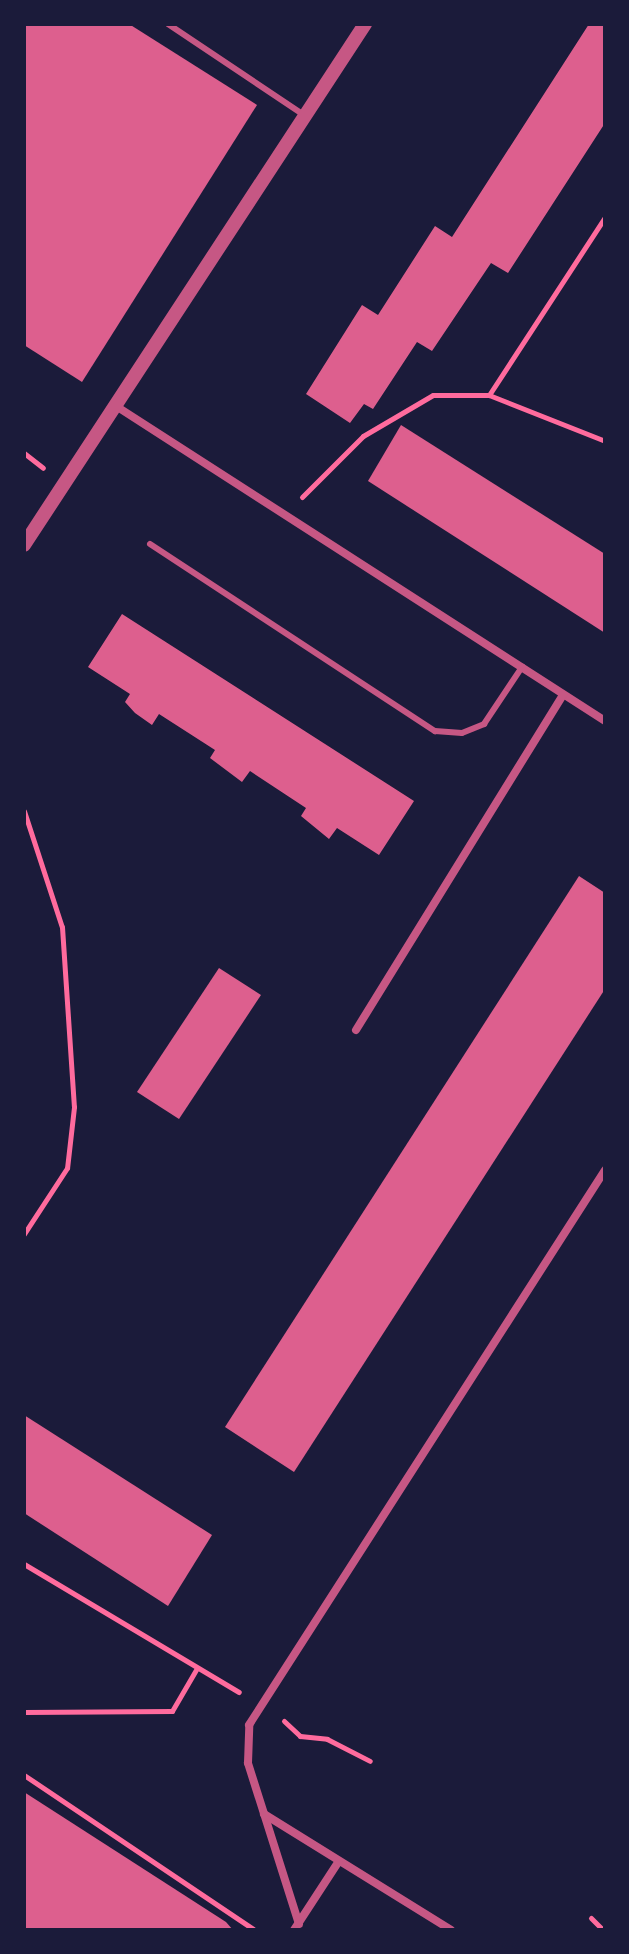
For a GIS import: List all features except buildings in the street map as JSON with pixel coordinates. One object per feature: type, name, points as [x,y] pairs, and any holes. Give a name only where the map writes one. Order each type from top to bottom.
[{"type":"street","points":[[24,545],[119,408],[365,24]]},
{"type":"street","points":[[119,408],[605,721]]},
{"type":"street","points":[[356,1030],[563,695]]},
{"type":"street","points":[[296,1927],[246,1749],[261,1704],[605,1170]]},
{"type":"street","points":[[263,1814],[451,1930]]},
{"type":"street","points":[[296,1927],[339,1861]]},
{"type":"lane","points":[[168,24],[307,117]]},
{"type":"lane","points":[[150,544],[435,731],[462,733],[484,724],[522,667]]},
{"type":"path","points":[[489,395],[605,217]]},
{"type":"path","points":[[284,514],[363,436],[408,406],[458,391],[489,395],[605,441]]},
{"type":"path","points":[[24,811],[62,927],[74,1107],[67,1168],[24,1234]]},
{"type":"path","points":[[24,1564],[261,1704],[300,1736],[327,1739],[370,1761]]},
{"type":"path","points":[[24,1712],[172,1711],[197,1668]]},
{"type":"path","points":[[24,1775],[251,1929]]},
{"type":"path","points":[[591,1918],[603,1930]]}]
